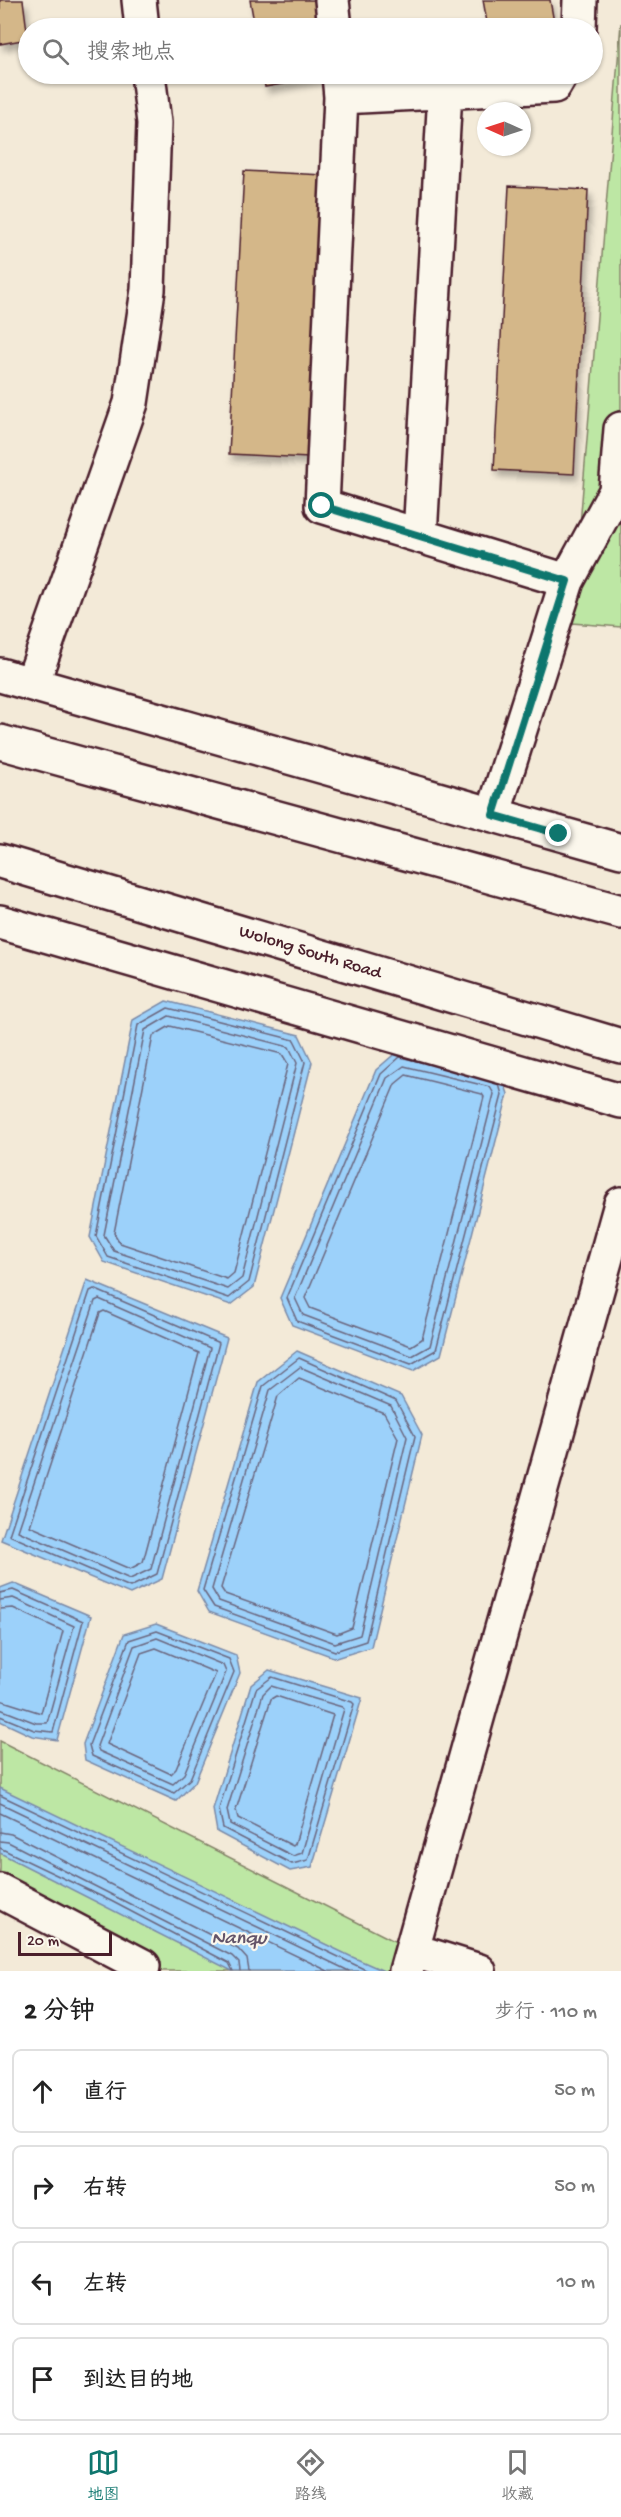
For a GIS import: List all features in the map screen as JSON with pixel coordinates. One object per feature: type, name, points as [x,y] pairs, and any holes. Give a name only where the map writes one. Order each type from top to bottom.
[{"type":"main road","points":[[139,0],[141,18]]},
{"type":"main road","points":[[332,0],[334,18]]},
{"type":"main road","points":[[579,18],[580,0]]},
{"type":"main road","points":[[32,684],[131,403],[148,290],[154,123],[149,84]]},
{"type":"main road","points":[[555,84],[554,86],[445,92],[340,85],[322,506],[567,581]]},
{"type":"main road","points":[[420,536],[445,92]]},
{"type":"main road","points":[[493,815],[567,581],[616,490],[621,429]]},
{"type":"main road","points":[[0,675],[621,851]]},
{"type":"main road","points":[[0,742],[621,912]]},
{"type":"main road","name":"Wolong South Road","points":[[0,861],[621,1046]]},
{"type":"main road","points":[[0,922],[621,1101]]},
{"type":"main road","points":[[479,1971],[409,1961],[621,1204]]},
{"type":"main road","points":[[0,1892],[143,1966],[142,1971]]},
{"type":"green space","points":[[621,23],[621,627],[572,623]]},
{"type":"green space","points":[[0,1741],[412,1950],[479,1971],[154,1971],[0,1891]]},
{"type":"water","points":[[166,1001],[299,1035],[312,1062],[254,1287],[231,1305],[104,1262],[90,1237],[133,1020]]},
{"type":"water","points":[[399,1050],[502,1076],[508,1094],[441,1355],[413,1371],[292,1325],[280,1298],[376,1070]]},
{"type":"water","points":[[87,1280],[227,1338],[162,1579],[130,1594],[1,1540]]},
{"type":"water","points":[[297,1351],[401,1396],[422,1435],[371,1647],[336,1658],[209,1612],[197,1591],[258,1382]]},
{"type":"water","points":[[13,1583],[91,1616],[57,1740],[32,1736],[0,1721],[0,1588]]},
{"type":"water","points":[[156,1624],[236,1655],[240,1673],[195,1782],[176,1801],[85,1760],[83,1744],[124,1634]]},
{"type":"water","points":[[269,1670],[362,1698],[312,1867],[290,1871],[217,1832],[213,1809],[251,1685]]},
{"type":"water","name":"Nanqu","points":[[0,1788],[384,1971],[232,1971],[0,1853]]},
{"type":"building","points":[[0,0],[23,0],[25,18],[18,18],[18,41],[0,44]]},
{"type":"building","points":[[250,0],[317,0],[320,18],[253,18]]},
{"type":"building","points":[[483,0],[550,0],[553,18],[486,18]]},
{"type":"building","points":[[265,84],[282,84],[265,87]]},
{"type":"building","points":[[244,171],[324,175],[309,458],[229,454]]},
{"type":"building","points":[[509,186],[588,190],[574,474],[494,470]]},
{"type":"route","points":[[322,506],[567,581],[493,815],[559,834]]}]
